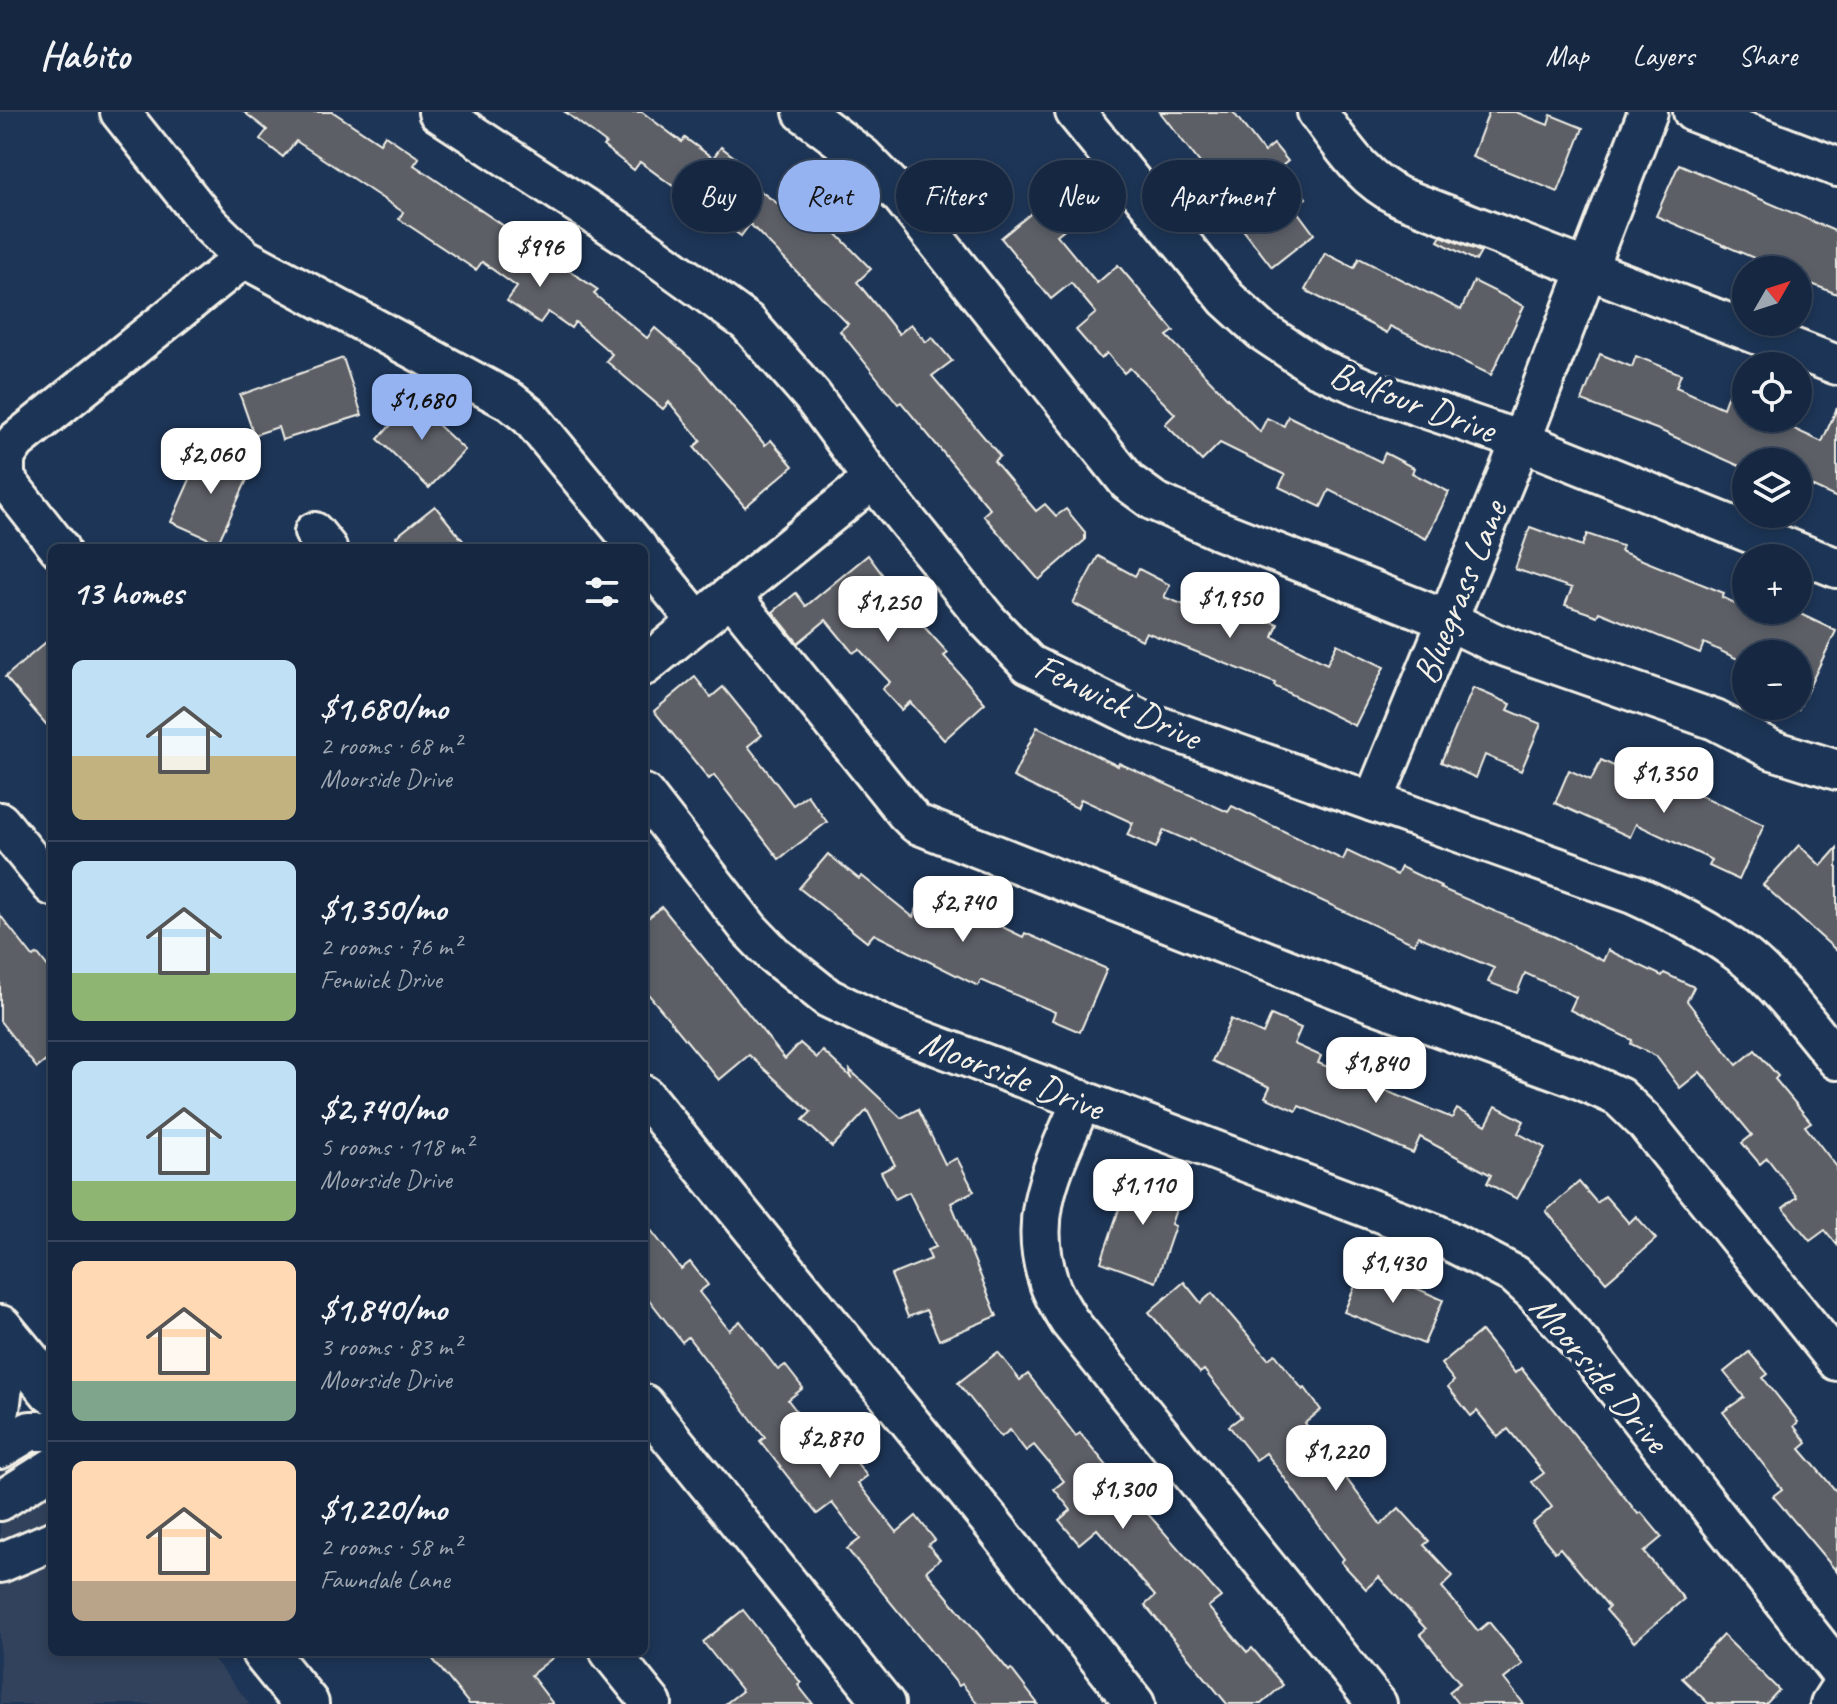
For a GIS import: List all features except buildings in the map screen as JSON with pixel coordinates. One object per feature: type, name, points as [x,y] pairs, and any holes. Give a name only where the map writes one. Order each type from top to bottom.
[{"type":"main road","points":[[4,1334],[48,1386]]},
{"type":"main road","points":[[267,1656],[306,1704]]},
{"type":"street","points":[[120,112],[210,225],[244,258],[510,401],[530,417],[635,544]]},
{"type":"street","name":"Fenwick Drive","points":[[438,112],[629,237],[747,322],[812,396],[873,479],[987,620],[1029,664],[1142,720],[1633,894],[1681,916],[1746,958],[1773,983],[1837,1060]]},
{"type":"street","points":[[803,112],[863,157],[902,197],[1128,482],[1154,501],[1218,530],[1447,620],[1495,643],[1715,720],[1773,750],[1837,770]]},
{"type":"street","name":"Balfour Drive","points":[[1075,112],[1227,299],[1262,331],[1316,367],[1365,388],[1521,441],[1837,568]]},
{"type":"street","points":[[1317,112],[1366,176],[1381,188],[1837,365]]},
{"type":"street","name":"Bluegrass Lane","points":[[1373,802],[1521,441],[1648,112]]},
{"type":"street","points":[[1693,112],[1837,167]]},
{"type":"street","points":[[56,544],[5,479],[2,466],[5,457],[16,441],[244,258]]},
{"type":"street","points":[[648,663],[873,479]]},
{"type":"street","points":[[648,561],[698,622]]},
{"type":"street","points":[[731,595],[917,824],[1371,1002],[1575,1077],[1619,1097],[1645,1122],[1837,1361]]},
{"type":"street","name":"Moorside Drive","points":[[648,799],[750,930],[774,955],[828,998],[890,1028],[1434,1233],[1515,1275],[1585,1349],[1837,1669]]},
{"type":"street","points":[[0,822],[48,881]]},
{"type":"street","points":[[648,1100],[1135,1704]]},
{"type":"street","points":[[1082,1100],[1057,1155],[1042,1202],[1041,1252],[1050,1285],[1069,1321],[1377,1704]]},
{"type":"street","points":[[0,1410],[4,1334]]},
{"type":"street","points":[[648,1409],[885,1704]]},
{"type":"street","points":[[0,1449],[30,1431],[48,1431]]},
{"type":"street","points":[[0,1501],[45,1485]]},
{"type":"street","points":[[0,1563],[48,1543]]},
{"type":"street","points":[[613,1656],[652,1704]]},
{"type":"street","points":[[1830,1704],[1837,1693]]},
{"type":"shaded area","points":[[0,1399],[48,1457],[48,1656],[211,1656],[250,1704],[0,1704]]}]
